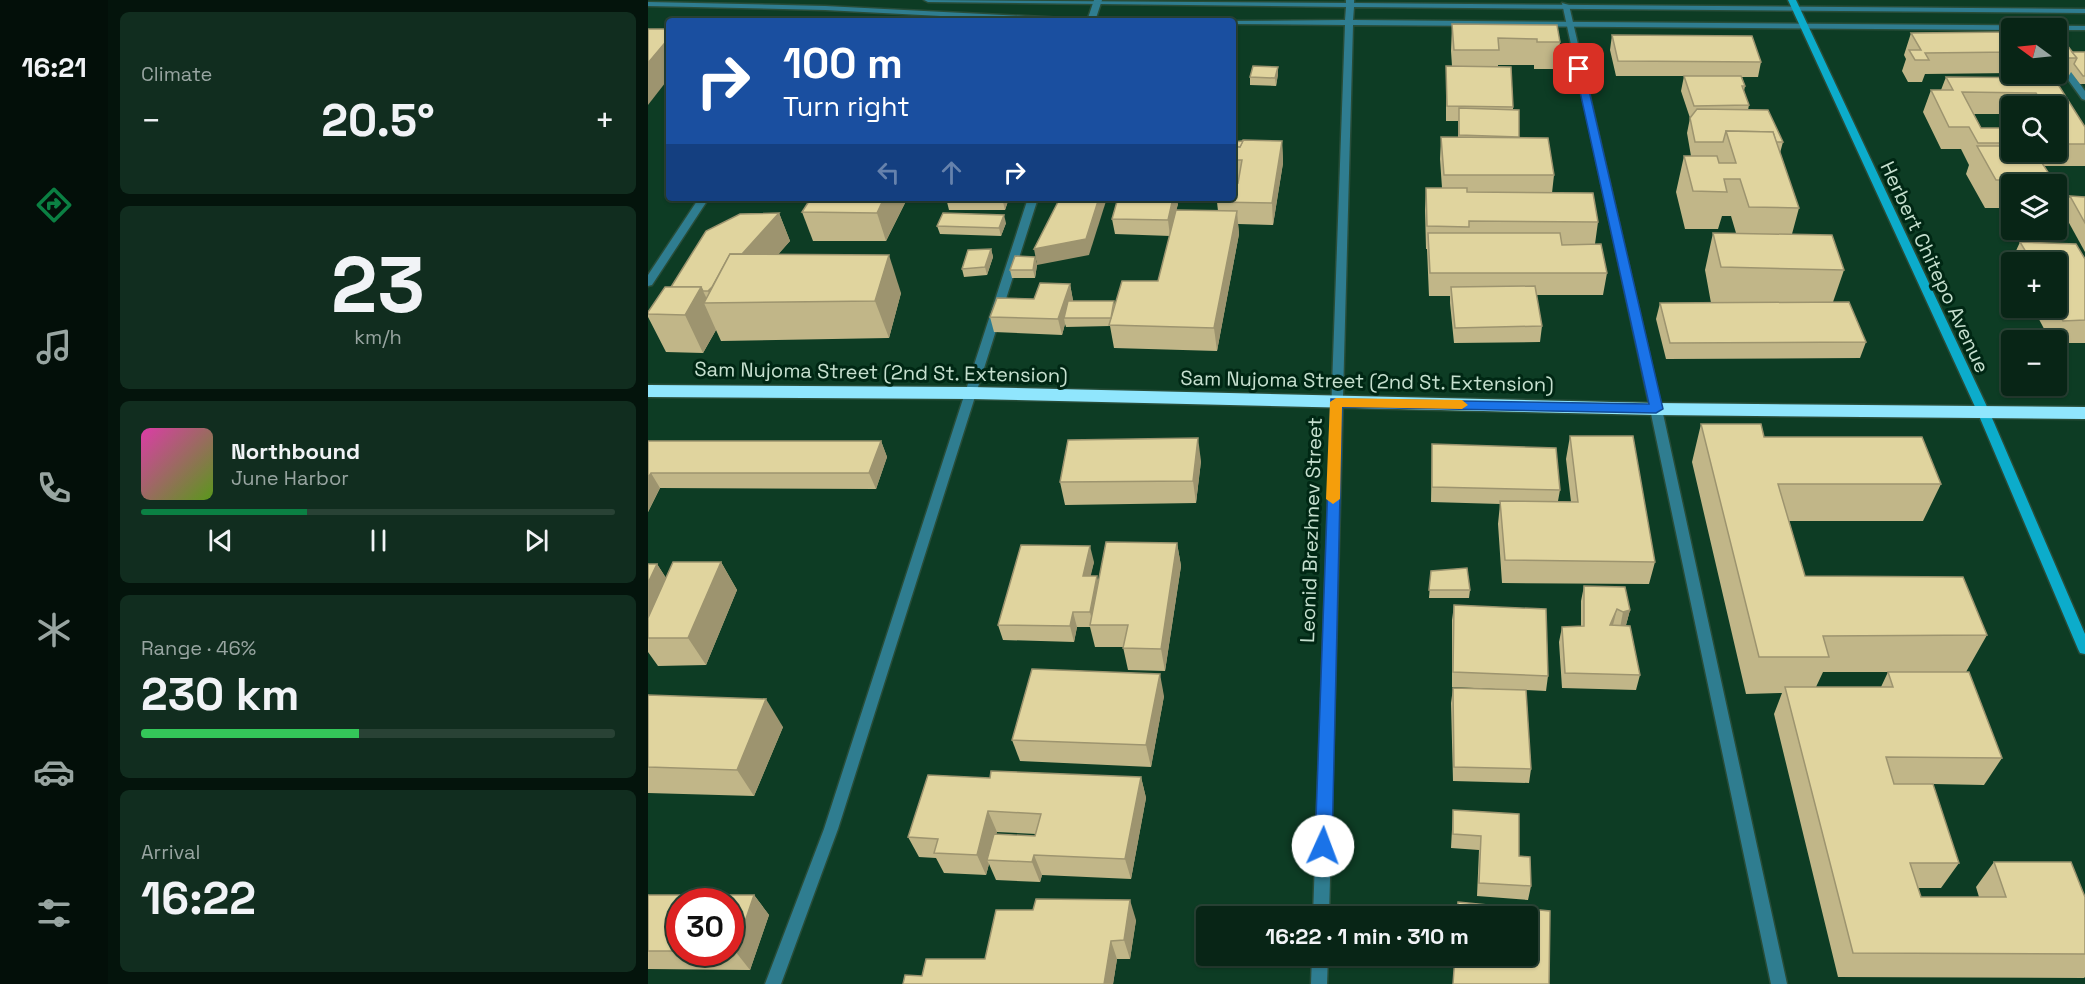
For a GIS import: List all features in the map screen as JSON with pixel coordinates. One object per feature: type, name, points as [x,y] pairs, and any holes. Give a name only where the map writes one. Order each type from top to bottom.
[{"type":"highway","name":"Sam Nujoma Street (2nd St. Extension)","points":[[648,391],[971,393],[1656,409],[2085,413]]},
{"type":"main road","name":"Herbert Chitepo Avenue","points":[[1793,3],[1983,411],[2085,649]]},
{"type":"street","points":[[928,0],[1565,5],[1584,2],[1793,3],[2085,11]]},
{"type":"street","points":[[1092,18],[1098,2]]},
{"type":"street","name":"Leonid Brezhnev Street","points":[[1321,906],[1350,2]]},
{"type":"street","points":[[648,4],[824,8],[1023,18]]},
{"type":"street","points":[[1565,5],[1656,409],[1779,984]]},
{"type":"street","points":[[1236,22],[2001,28]]},
{"type":"street","points":[[2067,28],[2085,28]]},
{"type":"street","points":[[2067,72],[2085,97]]},
{"type":"street","points":[[648,284],[702,201]]},
{"type":"street","points":[[773,984],[831,829],[1032,201]]},
{"type":"street","points":[[1319,984],[1320,966]]},
{"type":"shaded area","points":[[648,0],[2085,0],[2085,984],[648,984]]},
{"type":"building","points":[[1452,24],[1557,25],[1560,42],[1498,38],[1499,50],[1454,50]]},
{"type":"building","points":[[648,29],[666,29],[666,42],[648,63]]},
{"type":"building","points":[[2001,32],[2001,52],[1925,53],[1929,60],[1915,60],[1909,50],[1921,50],[1911,33]]},
{"type":"building","points":[[1612,35],[1752,36],[1761,62],[1618,61]]},
{"type":"building","points":[[2067,45],[2077,58],[2067,58]]},
{"type":"building","points":[[2072,52],[2085,52],[2085,76],[2074,64],[2077,58]]},
{"type":"building","points":[[1253,66],[1278,67],[1275,78],[1250,77]]},
{"type":"building","points":[[1446,66],[1511,67],[1513,107],[1447,106]]},
{"type":"building","points":[[1684,76],[1741,76],[1749,105],[1694,106]]},
{"type":"building","points":[[1946,77],[2001,78],[2001,84],[2058,84],[2065,96],[2038,96],[2036,93],[1962,92],[1981,128],[2001,128],[2001,143],[1978,143],[1969,127],[1949,127],[1931,90],[1953,90]]},
{"type":"building","points":[[2067,99],[2085,127],[2085,144],[2067,144]]},
{"type":"building","points":[[1459,108],[1519,110],[1519,137],[1459,135]]},
{"type":"building","points":[[1697,109],[1768,110],[1783,142],[1776,142],[1773,132],[1726,131],[1723,142],[1695,142],[1690,118]]},
{"type":"building","points":[[1726,131],[1773,132],[1799,208],[1749,207],[1740,179],[1724,179],[1727,192],[1693,191],[1684,156],[1717,156],[1719,163],[1736,163]]},
{"type":"building","points":[[1441,137],[1548,138],[1554,175],[1444,175]]},
{"type":"building","points":[[1243,140],[1282,141],[1272,203],[1217,202],[1236,201],[1236,183],[1238,183],[1242,160],[1236,160],[1236,146],[1240,147]]},
{"type":"building","points":[[1243,141],[1240,147],[1236,146],[1236,142]]},
{"type":"building","points":[[1977,146],[2001,146],[2001,162],[2041,162],[2049,174],[2001,174],[2001,180],[1996,180]]},
{"type":"building","points":[[1426,188],[1467,188],[1467,192],[1593,193],[1598,222],[1469,221],[1469,227],[1427,226]]},
{"type":"building","points":[[2070,196],[2085,197],[2085,223]]},
{"type":"building","points":[[809,201],[883,201],[877,213],[802,212]]},
{"type":"building","points":[[1058,201],[1098,201],[1086,239],[1034,249]]},
{"type":"building","points":[[1117,201],[1172,201],[1168,220],[1112,219]]},
{"type":"building","points":[[1176,210],[1237,211],[1214,328],[1109,325],[1122,281],[1158,281]]},
{"type":"building","points":[[779,213],[742,254],[730,254],[708,291],[703,291],[701,287],[671,287],[706,231],[740,214]]},
{"type":"building","points":[[943,213],[1004,215],[999,228],[937,226]]},
{"type":"building","points":[[1428,233],[1560,233],[1562,245],[1601,244],[1607,273],[1430,273]]},
{"type":"building","points":[[1713,233],[1832,235],[1844,270],[1721,267]]},
{"type":"building","points":[[2020,242],[2076,244],[2085,259],[2085,320],[2063,321],[2061,318],[2067,318],[2067,252],[2026,252]]},
{"type":"building","points":[[991,249],[985,267],[962,269],[968,250]]},
{"type":"building","points":[[730,254],[889,255],[875,301],[704,303]]},
{"type":"building","points":[[1015,256],[1035,257],[1033,270],[1010,270]]},
{"type":"building","points":[[1040,283],[1070,284],[1058,319],[990,317],[997,298],[1034,299]]},
{"type":"building","points":[[1535,286],[1542,326],[1455,328],[1451,287]]},
{"type":"building","points":[[665,287],[701,287],[685,315],[648,314]]},
{"type":"building","points":[[1068,301],[1114,301],[1111,318],[1064,318]]},
{"type":"building","points":[[1849,302],[1866,342],[1670,343],[1660,303]]},
{"type":"building","points":[[1701,424],[1761,424],[1764,437],[1922,437],[1941,484],[1778,484],[1805,576],[1963,577],[1987,635],[1823,636],[1829,657],[1759,657]]},
{"type":"building","points":[[1570,436],[1633,436],[1655,562],[1505,560],[1500,501],[1578,502]]},
{"type":"building","points":[[1198,438],[1193,481],[1060,482],[1068,440]]},
{"type":"building","points":[[648,441],[881,441],[869,473],[651,473],[648,478]]},
{"type":"building","points":[[1432,444],[1556,448],[1560,490],[1432,487]]},
{"type":"building","points":[[1106,542],[1177,543],[1161,649],[1123,648],[1128,625],[1090,625]]},
{"type":"building","points":[[1021,545],[1090,546],[1083,576],[1097,576],[1090,612],[1073,612],[1070,626],[998,625]]},
{"type":"building","points":[[673,562],[721,562],[688,638],[648,638],[648,618]]},
{"type":"building","points":[[648,564],[657,564],[648,583]]},
{"type":"building","points":[[1467,568],[1470,590],[1429,590],[1431,571]]},
{"type":"building","points":[[1584,586],[1625,587],[1630,610],[1623,612],[1617,609],[1610,625],[1630,626],[1640,675],[1565,673],[1562,627],[1584,626]]},
{"type":"building","points":[[1454,605],[1546,609],[1548,676],[1453,672]]},
{"type":"building","points":[[1032,669],[1160,674],[1146,745],[1012,740]]},
{"type":"building","points":[[1888,672],[1969,672],[2002,758],[1886,757],[1894,784],[1933,784],[1959,863],[1910,863],[1921,897],[2006,897],[1994,862],[2071,862],[2085,897],[2085,954],[1853,953],[1785,687],[1893,687]]},
{"type":"building","points":[[1453,688],[1526,690],[1531,769],[1454,767]]},
{"type":"building","points":[[648,695],[766,699],[737,770],[648,767]]},
{"type":"building","points":[[991,771],[1141,777],[1125,859],[1034,855],[1032,862],[987,860],[994,834],[1035,836],[1041,814],[988,811],[977,855],[934,853],[938,839],[908,837],[928,775],[990,778]]},
{"type":"building","points":[[1453,810],[1519,814],[1519,856],[1530,857],[1531,886],[1479,883],[1481,836],[1453,834]]},
{"type":"building","points":[[648,895],[666,895],[666,951],[648,951]]},
{"type":"building","points":[[744,895],[754,895],[744,924]]},
{"type":"building","points":[[1036,899],[1130,900],[1124,940],[1111,941],[1104,984],[903,984],[905,975],[922,976],[926,959],[985,959],[996,910],[1033,910]]},
{"type":"building","points":[[1458,902],[1499,906],[1458,906]]},
{"type":"building","points":[[1538,910],[1550,911],[1549,984],[1453,984],[1454,966],[1538,966]]},
{"type":"slow traffic","points":[[1333,499],[1336,402],[1462,405]]},
{"type":"route","points":[[1323,846],[1336,402],[1656,409],[1579,69]]}]
